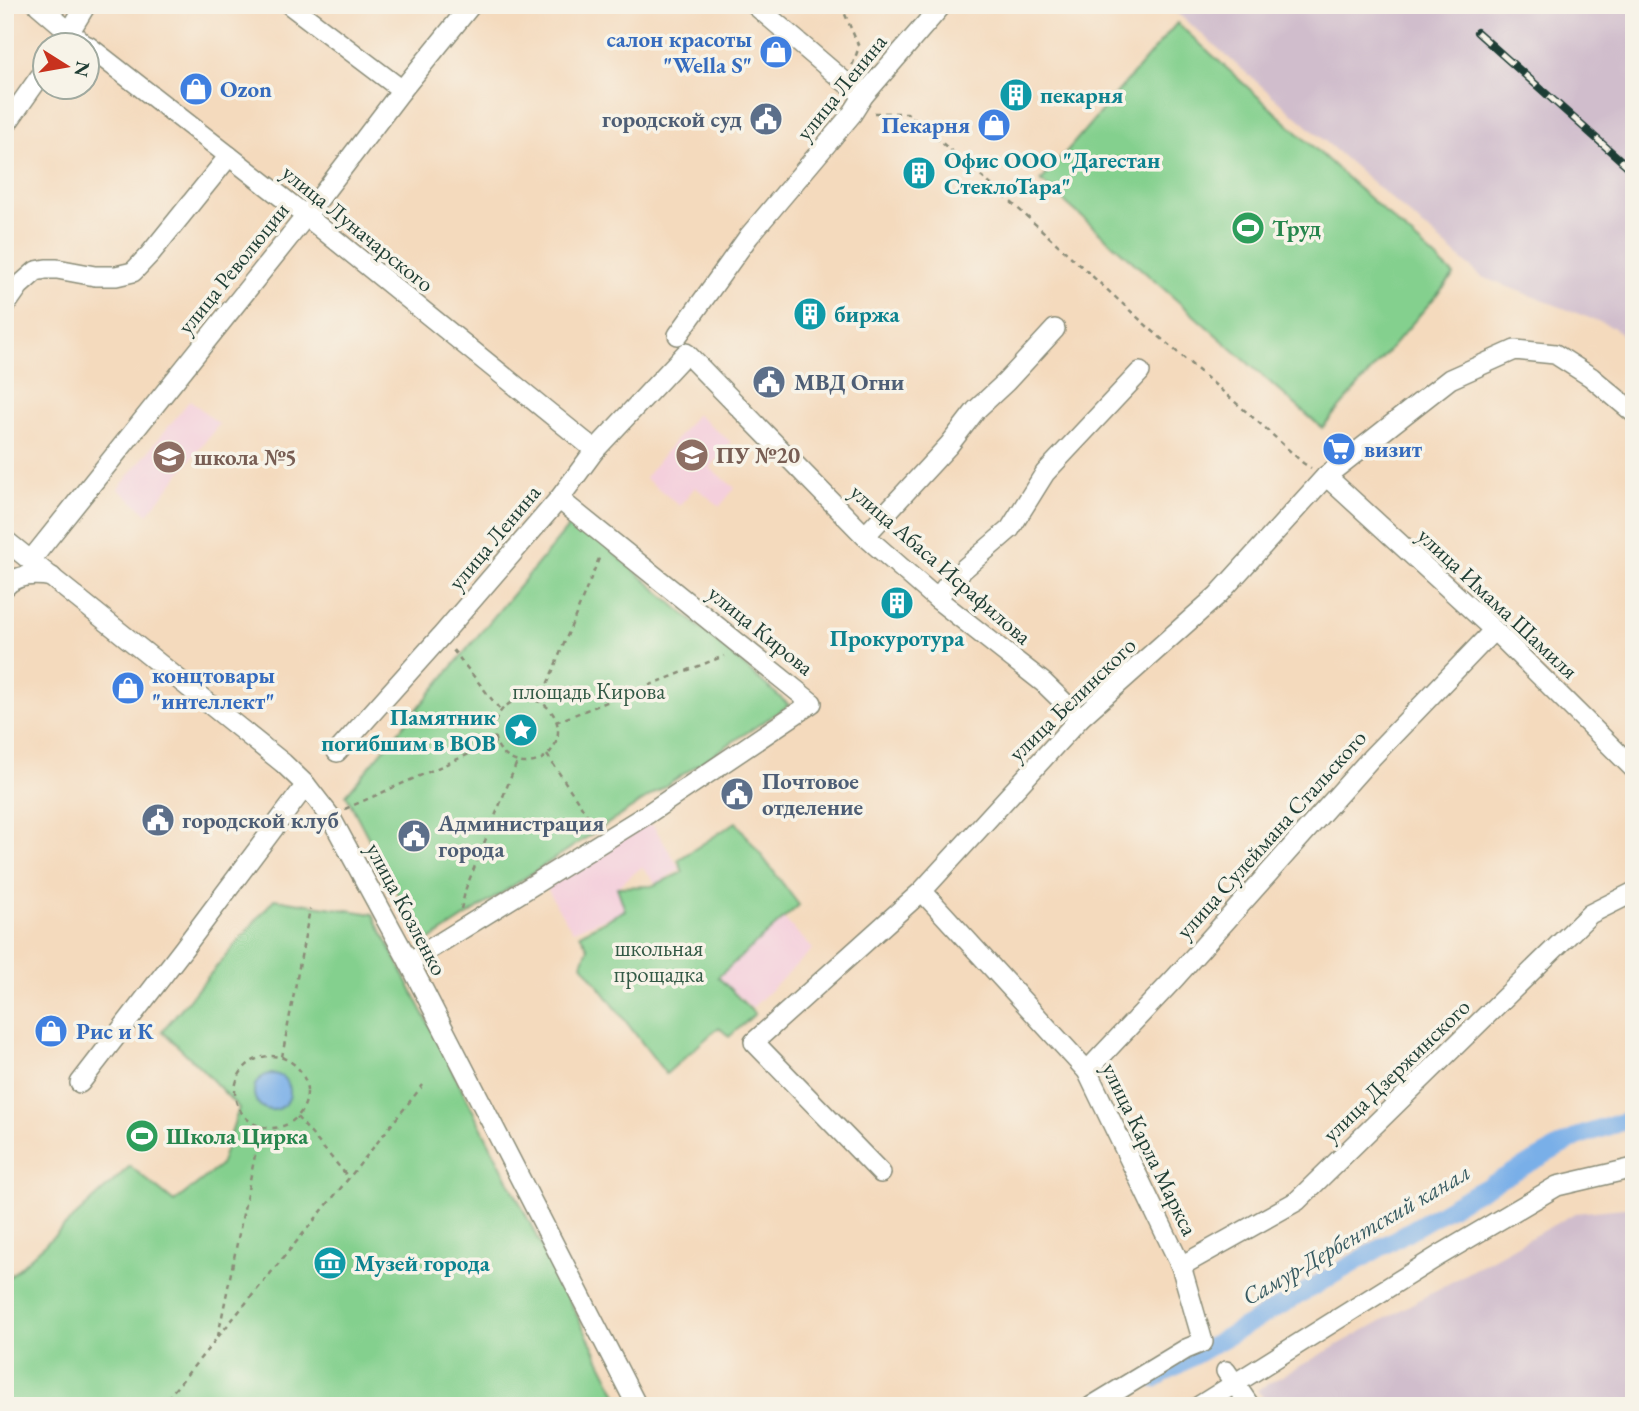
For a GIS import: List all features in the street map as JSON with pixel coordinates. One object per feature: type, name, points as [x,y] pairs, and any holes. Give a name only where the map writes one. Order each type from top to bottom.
[{"type":"street","name":"улица Луначарского","points":[[38,5],[59,32]]},
{"type":"street","points":[[69,32],[86,5]]},
{"type":"street","points":[[290,5],[402,90]]},
{"type":"street","name":"улица Революции","points":[[31,560],[471,5]]},
{"type":"street","points":[[755,5],[864,95]]},
{"type":"street","name":"улица Ленина","points":[[678,335],[748,236],[942,5]]},
{"type":"street","name":"улица Луначарского","points":[[102,58],[306,216],[595,450]]},
{"type":"street","points":[[5,126],[32,88]]},
{"type":"street","points":[[5,306],[19,286],[36,271],[57,269],[95,276],[116,276],[133,272],[229,156]]},
{"type":"street","points":[[864,536],[949,445],[976,410],[1055,329]]},
{"type":"street","name":"улица Белинского","points":[[881,1173],[754,1042],[922,891],[1080,718],[1219,595],[1326,476],[1450,379],[1514,350],[1555,354],[1591,377],[1634,413]]},
{"type":"street","name":"улица Ленина","points":[[337,752],[559,499],[595,450],[686,354]]},
{"type":"street","name":"улица Абаса Исрафилова","points":[[686,354],[864,536],[937,599],[1044,684],[1080,718]]},
{"type":"street","points":[[937,599],[951,580],[1010,529],[1045,473],[1140,372]]},
{"type":"street","name":"улица Имама Шамиля","points":[[1326,476],[1494,630],[1634,769]]},
{"type":"street","name":"улица Кирова","points":[[559,499],[812,703],[604,841]]},
{"type":"street","name":"улица Козленко","points":[[5,540],[283,763],[306,785],[330,816],[637,1406]]},
{"type":"street","points":[[5,549],[10,562],[8,584],[37,574],[52,577]]},
{"type":"street","name":"улица Сулеймана Стальского","points":[[1087,1071],[1184,968],[1372,757],[1494,630]]},
{"type":"street","points":[[80,1083],[306,785]]},
{"type":"street","points":[[408,962],[604,841]]},
{"type":"street","name":"улица Карла Маркса","points":[[922,891],[1087,1071],[1181,1266],[1203,1342],[1186,1349],[1092,1406]]},
{"type":"street","name":"улица Дзержинского","points":[[1181,1266],[1297,1201],[1590,914],[1634,892]]},
{"type":"street","points":[[1199,1406],[1231,1377],[1558,1186],[1634,1168]]},
{"type":"street","points":[[1231,1377],[1250,1406]]},
{"type":"path","points":[[841,5],[859,47],[845,82]]},
{"type":"path","points":[[852,114],[907,113],[1011,202],[1303,463],[1326,476]]},
{"type":"path","points":[[540,702],[600,556],[605,536]]},
{"type":"path","points":[[442,635],[501,711]]},
{"type":"path","points":[[556,722],[744,648]]},
{"type":"path","points":[[522,699],[540,702],[549,709],[558,733],[555,744],[547,755],[533,762],[517,762],[503,753],[493,731],[501,711],[522,699]]},
{"type":"path","points":[[330,816],[496,741]]},
{"type":"path","points":[[547,755],[604,841]]},
{"type":"path","points":[[451,937],[466,888],[517,762]]},
{"type":"path","points":[[282,1057],[310,909]]},
{"type":"path","points":[[271,1055],[282,1057],[298,1067],[307,1084],[304,1107],[291,1122],[274,1128],[261,1126],[245,1116],[239,1108],[235,1092],[237,1079],[249,1063],[256,1059],[271,1055]]},
{"type":"path","points":[[161,1406],[423,1085]]},
{"type":"path","points":[[297,1117],[349,1178]]},
{"type":"path","points":[[217,1338],[261,1126]]},
{"type":"shaded area","points":[[1168,5],[1634,5],[1634,346],[1613,327],[1482,277]]},
{"type":"shaded area","name":"школа №5","points":[[190,400],[219,424],[148,514],[118,489]]},
{"type":"shaded area","name":"ПУ №20","points":[[696,414],[731,442],[710,468],[735,488],[720,506],[695,487],[680,506],[645,478]]},
{"type":"shaded area","points":[[644,825],[653,825],[680,869],[656,884],[642,867],[617,887],[626,910],[573,931],[546,886]]},
{"type":"shaded area","points":[[784,919],[813,949],[752,1008],[718,977]]},
{"type":"shaded area","points":[[1634,1207],[1634,1406],[1270,1406],[1257,1390],[1575,1213]]},
{"type":"green space","name":"Труд","points":[[1177,23],[1454,275],[1322,428],[1041,181]]},
{"type":"green space","name":"площадь Кирова","points":[[575,519],[789,705],[424,944],[346,795]]},
{"type":"green space","name":"школьная прощадка","points":[[736,822],[799,905],[718,977],[755,1014],[729,1037],[719,1027],[666,1074],[582,964],[588,948],[580,934],[625,910],[617,887],[652,886],[683,872],[678,860]]},
{"type":"green space","points":[[274,899],[373,914],[623,1406],[5,1406],[5,1281],[130,1166],[174,1202],[220,1166],[239,1108],[162,1031]]},
{"type":"water","points":[[272,1074],[285,1079],[290,1092],[285,1105],[272,1110],[259,1105],[254,1092],[259,1079]]},
{"type":"waterway","name":"Самур-Дербентский канал","points":[[1154,1379],[1461,1201],[1579,1136],[1634,1118]]},
{"type":"railway","points":[[1477,32],[1634,172]]},
{"type":"place","name":"салон красоты \"Wella S\"","points":[[776,52]]},
{"type":"place","name":"Ozon","points":[[196,89]]},
{"type":"place","name":"пекарня","points":[[1016,95]]},
{"type":"place","name":"городской суд","points":[[766,119]]},
{"type":"place","name":"Пекарня","points":[[994,125]]},
{"type":"place","name":"Офис ООО \"Дагестан СтеклоТара\"","points":[[919,173]]},
{"type":"place","name":"Труд","points":[[1248,228]]},
{"type":"place","name":"биржа","points":[[810,314]]},
{"type":"place","name":"МВД Огни","points":[[769,382]]},
{"type":"place","name":"визит","points":[[1339,449]]},
{"type":"place","name":"ПУ №20","points":[[692,455]]},
{"type":"place","name":"школа №5","points":[[169,457]]},
{"type":"place","name":"Прокуротура","points":[[897,603]]},
{"type":"place","name":"концтовары \"интеллект\"","points":[[128,688]]},
{"type":"place","name":"Памятник погибшим в ВОВ","points":[[521,730]]},
{"type":"place","name":"Почтовое отделение","points":[[737,794]]},
{"type":"place","name":"городской клуб","points":[[158,820]]},
{"type":"place","name":"Администрация города","points":[[414,836]]},
{"type":"place","name":"Рис и К","points":[[51,1031]]},
{"type":"place","name":"Школа Цирка","points":[[142,1136]]},
{"type":"place","name":"Музей города","points":[[330,1263]]}]
